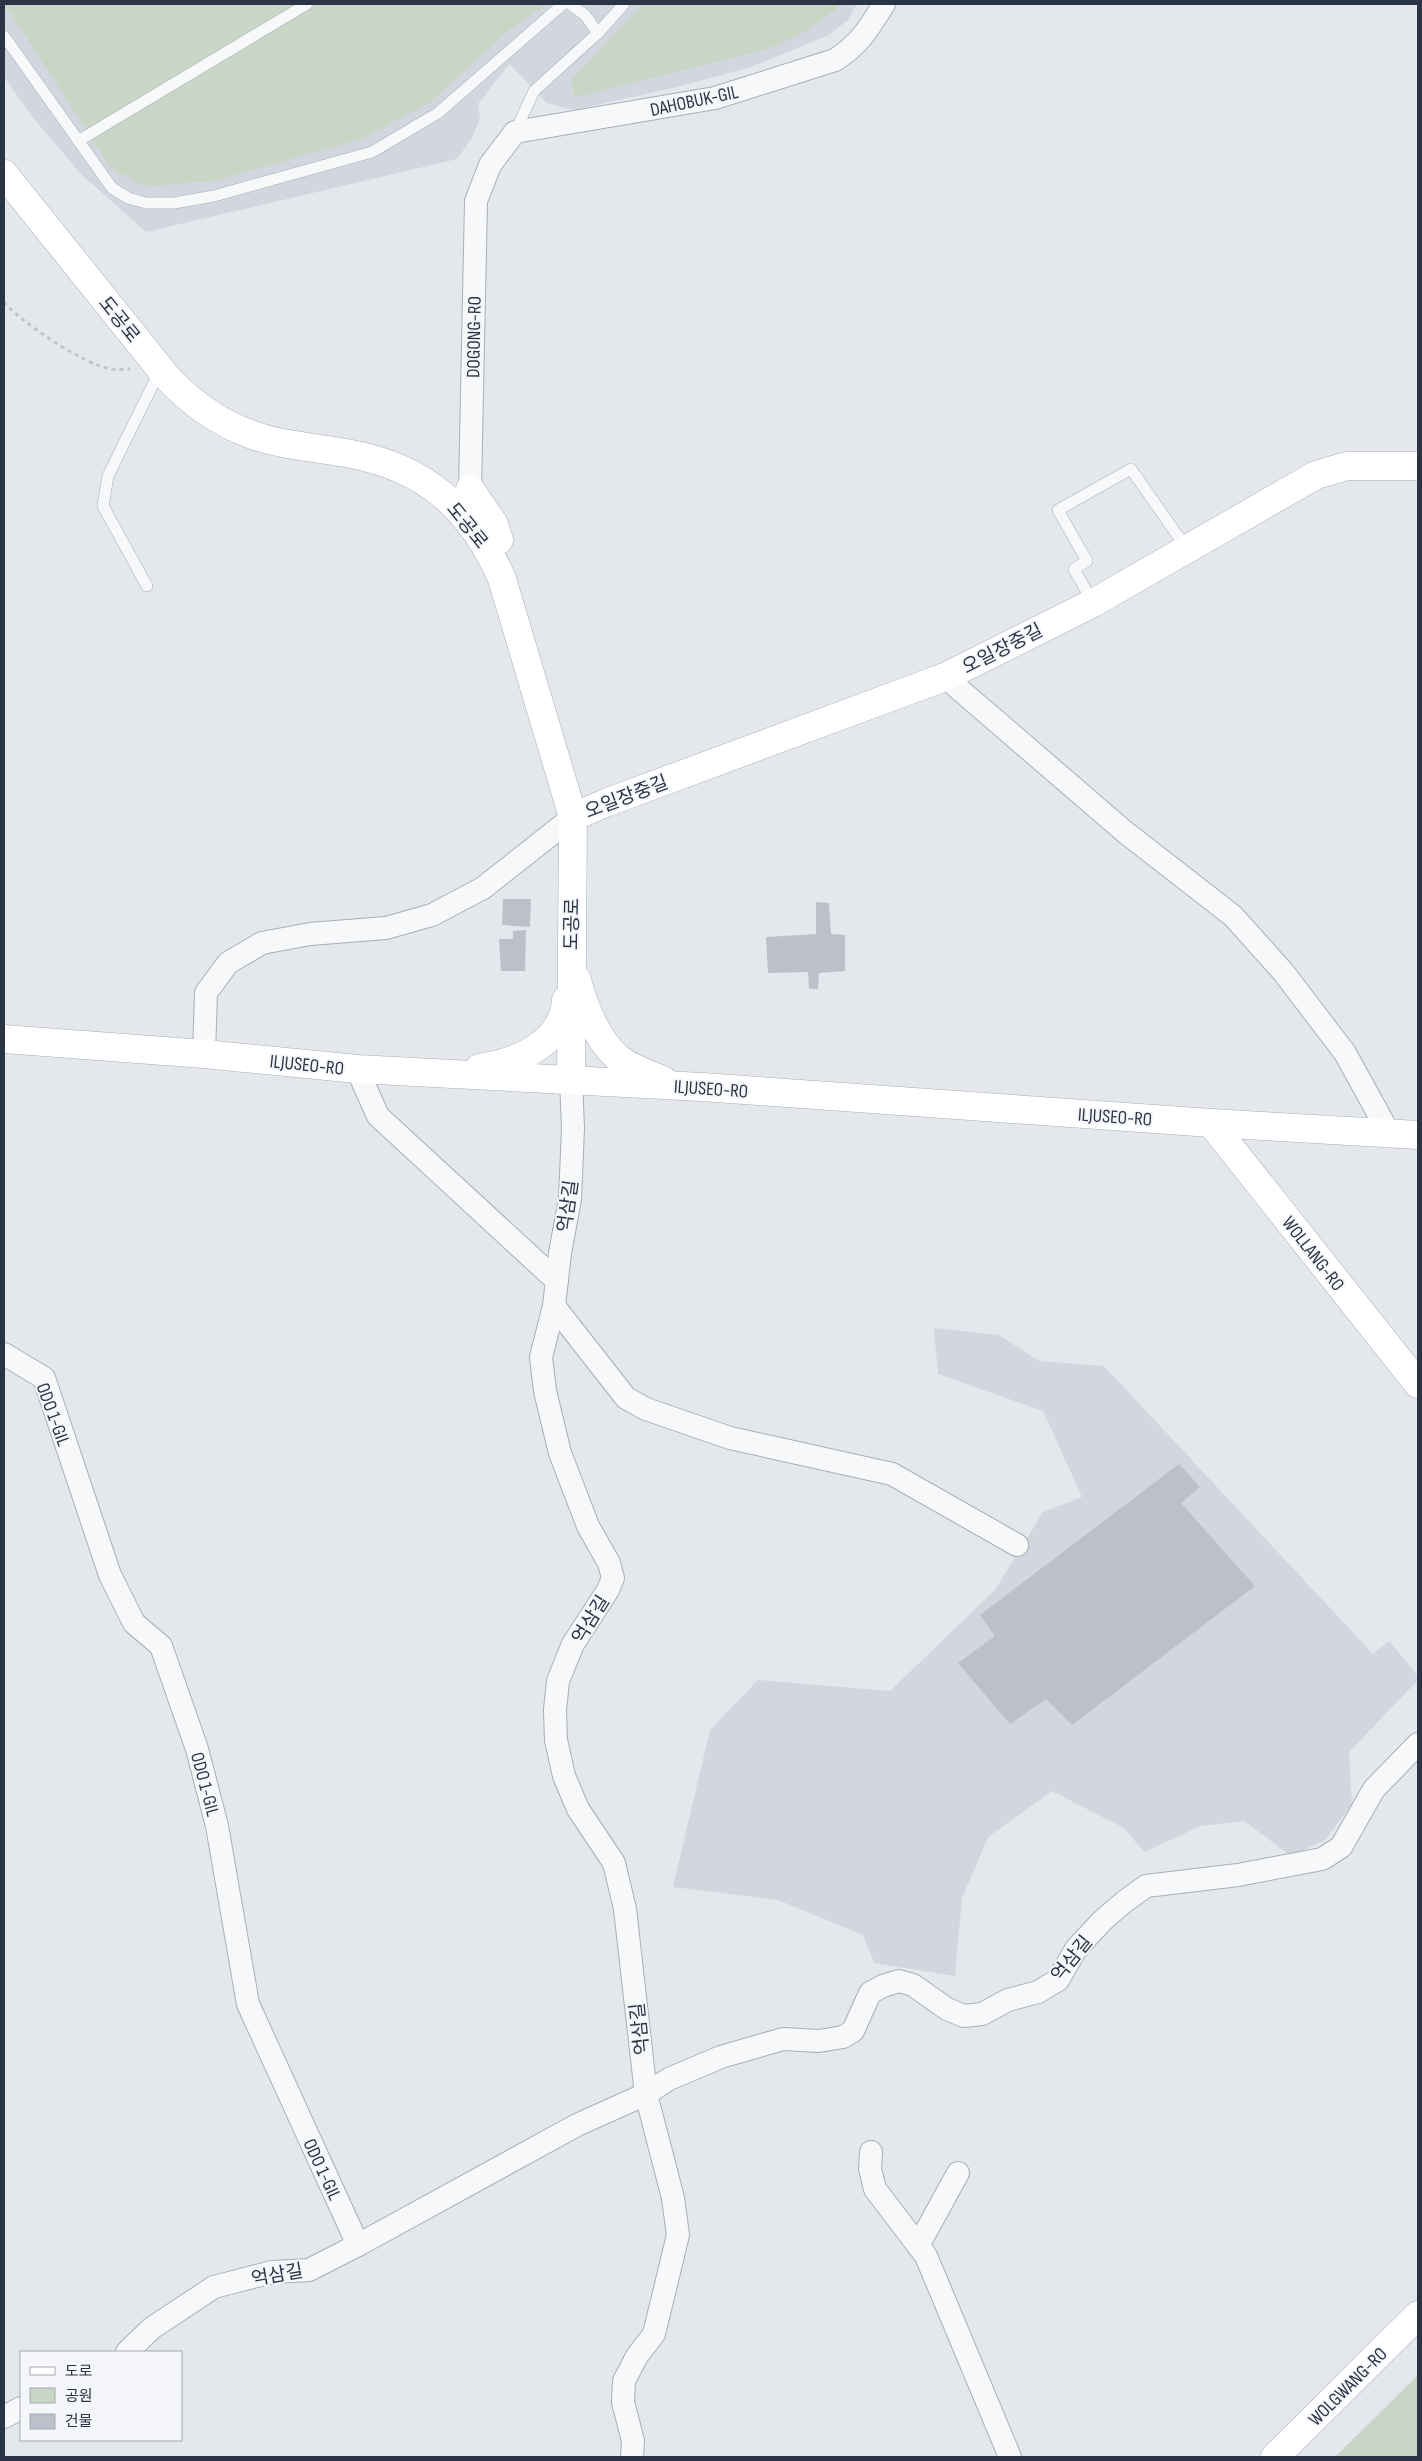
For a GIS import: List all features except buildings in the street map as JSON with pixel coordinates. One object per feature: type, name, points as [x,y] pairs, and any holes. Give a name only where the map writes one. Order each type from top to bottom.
[{"type":"main road","name":"도공로","points":[[4,174],[181,392],[230,425],[250,434],[358,455],[395,466],[465,499],[493,559],[521,639],[573,817],[570,952],[571,1080]]},
{"type":"main road","name":"오일장중길","points":[[573,817],[608,802],[945,677],[1093,603],[1316,475],[1347,466],[1418,466]]},
{"type":"main road","points":[[436,1074],[489,1066],[522,1057],[545,1043],[556,1028],[566,1005],[570,952]]},
{"type":"main road","points":[[570,952],[584,1004],[601,1036],[618,1058],[642,1072],[666,1082],[702,1087]]},
{"type":"main road","name":"ILJUSEO-RO","points":[[4,1039],[204,1054],[357,1069],[702,1087],[1211,1123],[1418,1135]]},
{"type":"main road","name":"WOLLANG-RO","points":[[1211,1123],[1418,1384]]},
{"type":"main road","name":"WOLGWANG-RO","points":[[1275,2457],[1418,2315]]},
{"type":"street","name":"DAHOBUK-GIL","points":[[516,132],[715,98],[835,60],[853,49],[867,32],[884,4]]},
{"type":"street","name":"DOGONG-RO","points":[[465,499],[476,201],[490,166],[516,132]]},
{"type":"street","points":[[945,677],[1125,832],[1233,916],[1284,973],[1345,1053],[1389,1133]]},
{"type":"street","points":[[204,1054],[206,992],[228,963],[262,943],[310,934],[386,928],[432,915],[483,888],[573,817]]},
{"type":"street","points":[[357,1069],[378,1116],[557,1281]]},
{"type":"street","name":"억삼길","points":[[571,1080],[574,1128],[570,1199],[554,1306],[541,1357],[545,1391],[560,1452],[588,1526],[609,1564],[613,1578],[608,1590],[574,1644],[558,1681],[555,1710],[556,1740],[564,1776],[578,1809],[614,1863],[620,1883],[626,1909],[646,2094],[673,2198],[678,2234],[654,2334],[636,2356],[624,2380],[623,2402],[633,2441],[632,2457]]},
{"type":"street","points":[[554,1306],[626,1398],[646,1409],[730,1438],[892,1474],[1016,1544]]},
{"type":"street","name":"ODO 1-GIL","points":[[4,1354],[44,1378],[110,1575],[134,1623],[161,1646],[198,1749],[217,1826],[248,2004],[358,2245]]},
{"type":"street","name":"억삼길","points":[[128,2351],[152,2328],[214,2287],[272,2272],[308,2270],[358,2245],[577,2125],[721,2057],[783,2039],[819,2041],[843,2037],[854,2031],[870,1993],[883,1986],[899,1981],[913,1985],[947,2009],[964,2016],[982,2014],[1008,2000],[1038,1992],[1058,1980],[1076,1949],[1102,1921],[1146,1886],[1238,1875],[1322,1860],[1340,1847],[1374,1789],[1418,1744]]},
{"type":"street","points":[[871,2152],[870,2169],[875,2189],[926,2256],[1010,2457]]},
{"type":"street","points":[[918,2246],[958,2173]]},
{"type":"street","points":[[4,2417],[20,2409]]},
{"type":"lane","points":[[78,141],[307,4]]},
{"type":"lane","points":[[4,36],[112,188],[128,198],[146,203],[174,203],[214,196],[372,152],[438,113],[563,4]]},
{"type":"lane","points":[[570,4],[585,15],[598,33]]},
{"type":"lane","points":[[516,132],[534,90],[598,33],[624,4]]},
{"type":"lane","points":[[147,586],[103,506],[108,476],[160,368]]},
{"type":"lane","points":[[1093,603],[1074,568],[1087,561],[1058,510],[1131,469],[1187,549]]},
{"type":"path","points":[[4,302],[11,311],[46,336],[87,360],[110,369],[160,368]]},
{"type":"shaded area","points":[[4,4],[857,4],[848,20],[829,35],[751,67],[681,86],[579,109],[568,109],[547,103],[509,64],[478,104],[480,118],[472,138],[457,159],[146,232],[81,174],[34,119],[4,77]]},
{"type":"shaded area","points":[[934,1328],[999,1335],[1039,1361],[1104,1366],[1373,1654],[1389,1641],[1418,1676],[1418,1680],[1349,1752],[1352,1804],[1325,1840],[1291,1856],[1244,1821],[1201,1826],[1144,1852],[1124,1828],[1052,1791],[988,1837],[962,1898],[955,1976],[874,1963],[863,1935],[778,1900],[673,1887],[710,1730],[758,1680],[890,1691],[995,1590],[1043,1512],[1082,1497],[1043,1411],[938,1374]]},
{"type":"green space","points":[[5,4],[547,4],[513,27],[429,103],[361,139],[218,180],[146,187],[111,168]]},
{"type":"green space","points":[[643,4],[839,4],[835,10],[807,30],[768,49],[574,98],[571,80]]},
{"type":"green space","points":[[1418,2375],[1418,2457],[1335,2457]]}]
